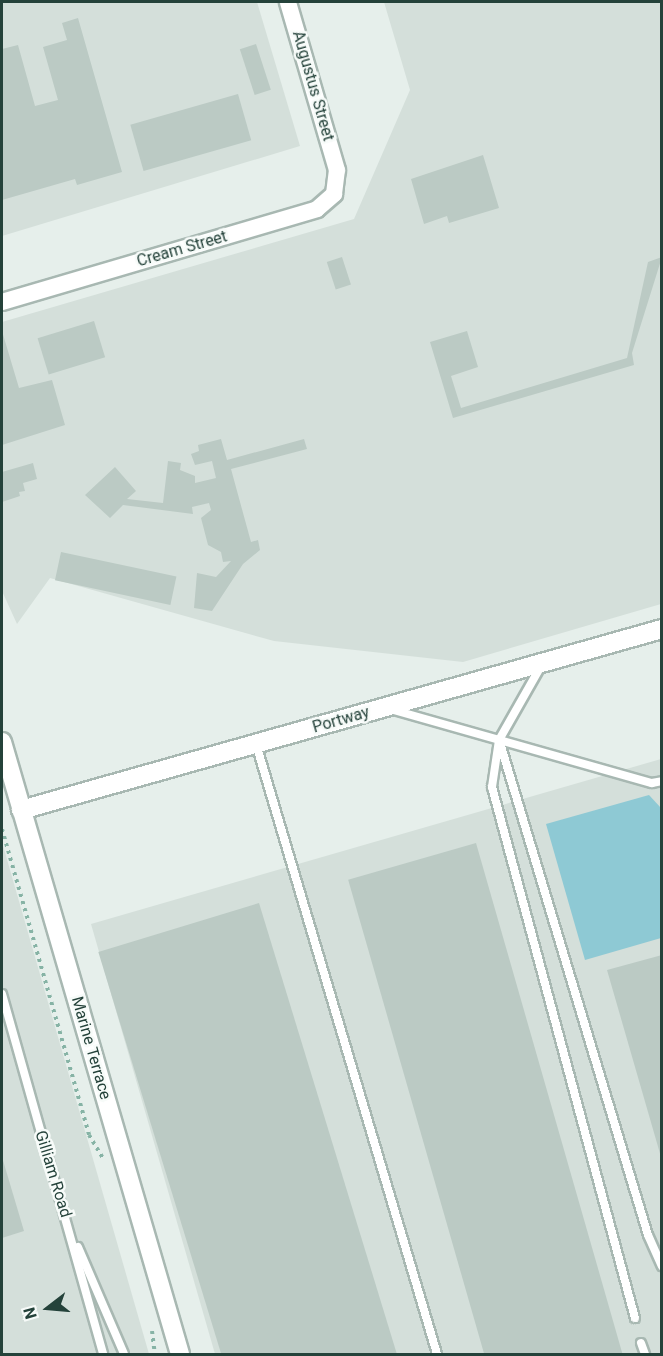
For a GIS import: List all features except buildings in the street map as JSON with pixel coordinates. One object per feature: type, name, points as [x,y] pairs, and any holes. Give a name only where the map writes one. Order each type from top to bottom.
[{"type":"street","name":"Augustus Street","points":[[288,2],[337,170]]},
{"type":"street","name":"Cream Street","points":[[2,302],[317,209],[334,194],[337,170]]},
{"type":"street","name":"Portway","points":[[21,810],[662,629]]},
{"type":"street","name":"Marine Terrace","points":[[2,742],[180,1354]]},
{"type":"lane","points":[[543,663],[499,740],[492,787],[635,1318]]},
{"type":"lane","points":[[384,708],[652,783],[662,781]]},
{"type":"lane","points":[[499,740],[648,1235],[662,1266]]},
{"type":"lane","points":[[256,744],[437,1354]]},
{"type":"lane","name":"Gilliam Road","points":[[2,994],[103,1354]]},
{"type":"lane","points":[[67,1220],[124,1354]]},
{"type":"lane","points":[[641,1343],[645,1354]]},
{"type":"path","points":[[2,829],[89,1135],[107,1167]]},
{"type":"path","points":[[151,1325],[155,1354]]},
{"type":"shaded area","points":[[2,2],[257,2],[300,146],[2,236]]},
{"type":"shaded area","points":[[384,2],[661,2],[661,604],[463,662],[274,641],[50,578],[17,624],[2,591],[2,322],[354,219],[410,90]]},
{"type":"shaded area","points":[[661,759],[661,1354],[215,1354],[91,924]]},
{"type":"shaded area","points":[[2,842],[31,943],[149,1354],[2,1354]]},
{"type":"water","points":[[649,795],[661,808],[661,938],[585,960],[546,824]]}]
